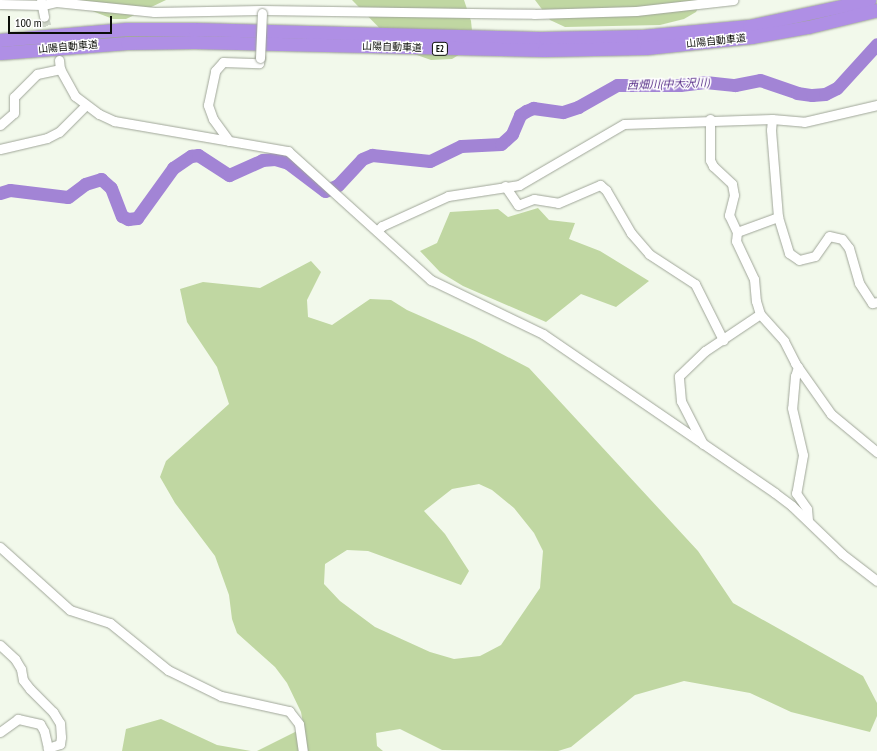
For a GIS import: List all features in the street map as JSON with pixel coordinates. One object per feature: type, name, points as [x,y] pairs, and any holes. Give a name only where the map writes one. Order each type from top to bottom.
[{"type":"highway","name":"山陽自動車道","points":[[0,40],[62,33],[172,29],[545,38],[643,36],[749,26],[805,16],[869,0]]},
{"type":"highway","name":"山陽自動車道","points":[[0,53],[119,43],[194,42],[544,50],[646,48],[751,37],[808,27],[877,10]]},
{"type":"street","points":[[0,4],[56,2],[154,12],[541,14],[636,11],[733,0]]},
{"type":"street","points":[[43,2],[44,17]]},
{"type":"street","points":[[230,141],[213,120],[208,105],[215,71],[223,62],[259,63],[261,12]]},
{"type":"street","points":[[0,125],[14,113],[14,97],[36,74],[60,65],[75,96],[86,105],[114,121],[288,151],[328,185],[431,280],[543,334],[775,493],[808,520],[842,554],[877,581]]},
{"type":"street","points":[[0,149],[48,138],[58,132],[86,105]]},
{"type":"street","points":[[377,231],[382,226],[438,200],[504,186],[519,185],[624,124],[772,119],[804,122],[877,105]]},
{"type":"street","points":[[772,119],[771,130],[778,217],[785,244],[795,259],[815,256],[829,236],[842,239],[848,248],[859,283],[872,304],[877,302]]},
{"type":"street","points":[[710,120],[710,160],[713,166],[732,184],[734,195],[728,210],[737,232],[736,241],[754,278],[756,301],[760,314],[784,341],[798,367],[831,414],[877,452]]},
{"type":"street","points":[[504,186],[518,205],[534,199],[558,203],[600,185],[606,190],[631,233],[649,254],[695,284],[723,340]]},
{"type":"street","points":[[737,232],[778,217]]},
{"type":"street","points":[[704,444],[681,401],[679,376],[705,351],[760,314]]},
{"type":"street","points":[[798,367],[795,376],[792,408],[803,455],[796,493],[806,509],[808,520]]},
{"type":"street","points":[[0,547],[70,610],[110,623],[168,670],[220,696],[289,711],[299,724],[303,751]]},
{"type":"street","points":[[0,645],[15,659],[21,669],[23,680],[30,689],[53,712],[60,723],[61,737],[60,744],[48,748],[44,731],[40,724],[18,719],[0,732]]},
{"type":"green space","points":[[80,0],[166,0],[126,19],[113,19],[82,7]]},
{"type":"green space","points":[[352,0],[464,0],[471,21],[473,40],[462,53],[452,59],[431,60],[400,49]]},
{"type":"green space","points":[[535,0],[696,0],[699,6],[696,12],[684,19],[660,25],[565,27],[550,20]]},
{"type":"green space","points":[[538,208],[549,220],[575,223],[569,239],[600,251],[649,281],[616,307],[581,294],[546,322],[463,286],[440,272],[420,251],[437,243],[450,212],[498,209],[508,217]]},
{"type":"green space","points":[[311,261],[321,272],[307,300],[308,317],[332,325],[370,299],[391,300],[407,310],[475,340],[529,368],[698,551],[733,603],[863,676],[877,703],[877,716],[870,732],[791,712],[750,693],[684,681],[635,695],[571,747],[558,751],[442,750],[400,729],[376,733],[377,746],[383,751],[257,751],[299,730],[303,723],[301,712],[287,683],[275,667],[237,633],[232,619],[229,595],[215,556],[175,503],[160,477],[166,461],[229,404],[217,367],[187,322],[180,289],[203,282],[260,288]],"holes":[[[479,484],[492,490],[514,508],[534,533],[543,551],[540,588],[501,645],[480,656],[454,659],[430,652],[375,627],[340,601],[324,584],[325,564],[347,550],[368,551],[461,585],[469,571],[445,534],[424,511],[452,489]]]},
{"type":"green space","points":[[161,719],[217,745],[251,751],[122,751],[126,729]]},
{"type":"waterway","name":"西畑川(中大沢川)","points":[[0,193],[10,190],[68,197],[85,184],[101,179],[111,188],[122,216],[128,219],[137,218],[173,168],[191,156],[198,155],[229,175],[262,160],[275,159],[288,163],[325,191],[338,185],[362,159],[372,155],[430,161],[461,146],[501,144],[512,134],[520,115],[526,111],[533,108],[563,112],[578,107],[617,85],[680,85],[705,82],[735,85],[760,80],[797,93],[812,95],[825,94],[837,88],[877,44]]},
{"type":"tunnel","points":[[44,17],[52,40]]}]
